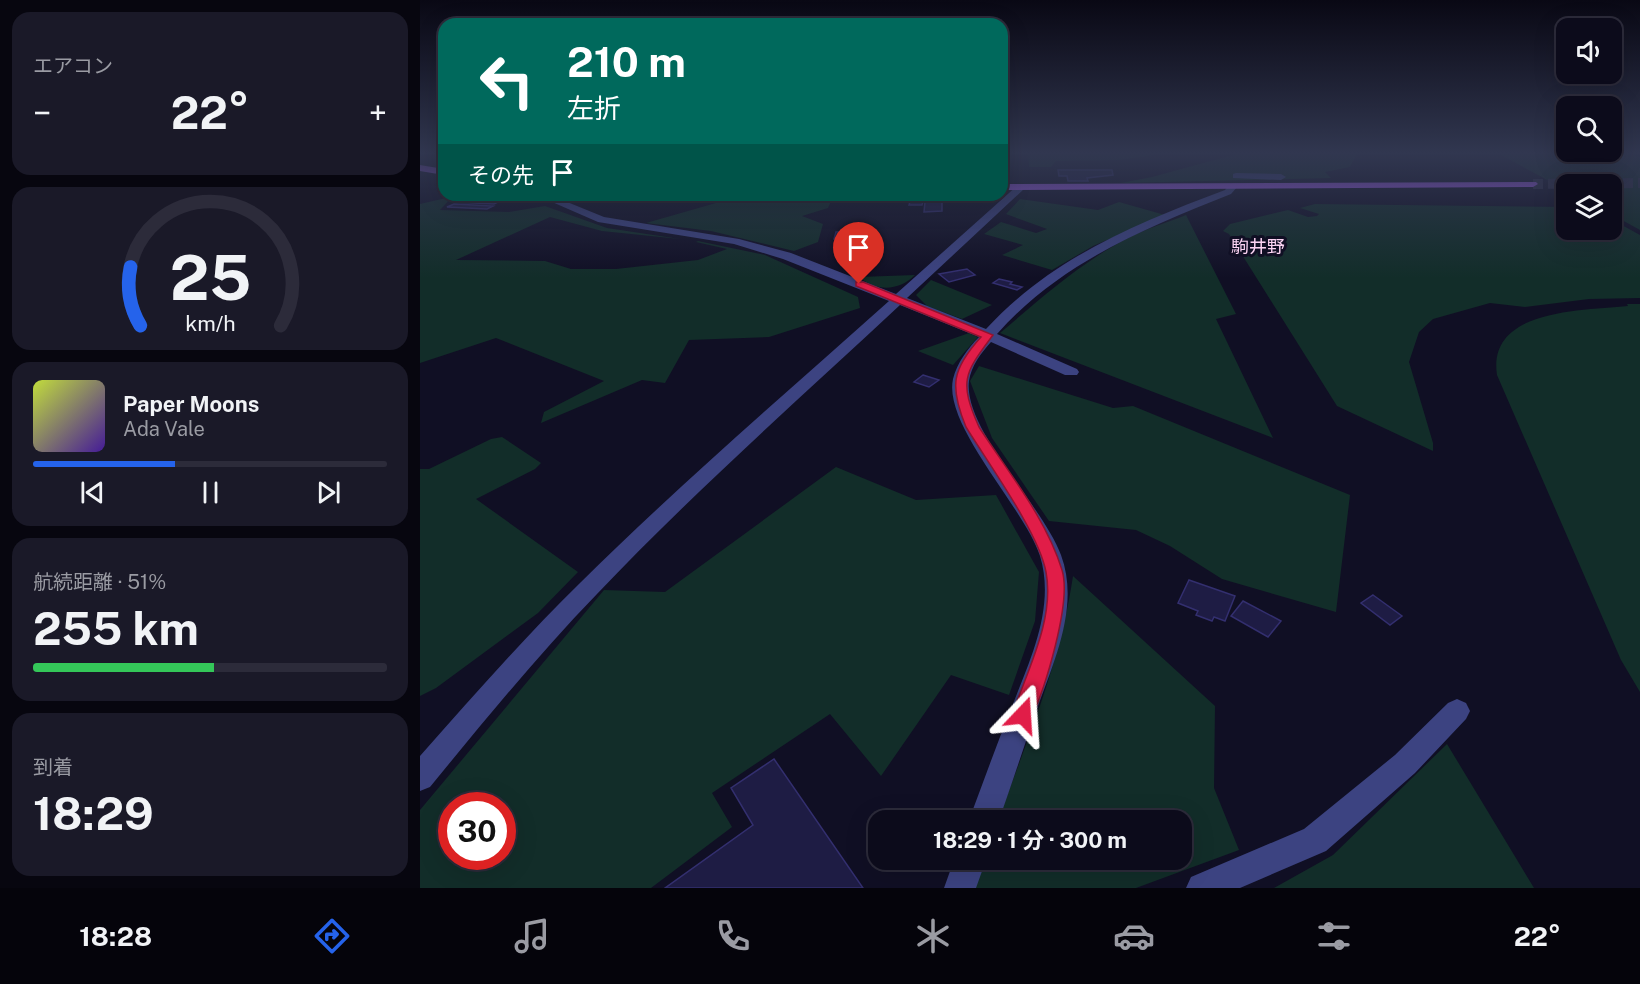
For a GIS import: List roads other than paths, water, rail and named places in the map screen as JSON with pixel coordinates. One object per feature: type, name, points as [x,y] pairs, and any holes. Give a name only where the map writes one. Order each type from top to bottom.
[{"type":"street","points":[[988,810],[1045,651],[1055,604],[1056,586],[1051,559],[1038,531],[972,427],[965,409],[960,380],[963,369],[969,357],[988,335],[1035,293],[1094,250],[1220,195]]},
{"type":"street","points":[[558,201],[585,215],[609,222],[758,246],[988,335],[1071,372]]},
{"type":"street","points":[[420,777],[503,679],[589,588],[693,487],[1006,201]]},
{"type":"street","points":[[1202,888],[1315,840],[1405,764],[1457,711]]},
{"type":"street","points":[[960,888],[966,870]]},
{"type":"district","name":"駒井野","points":[[1258,246]]}]
